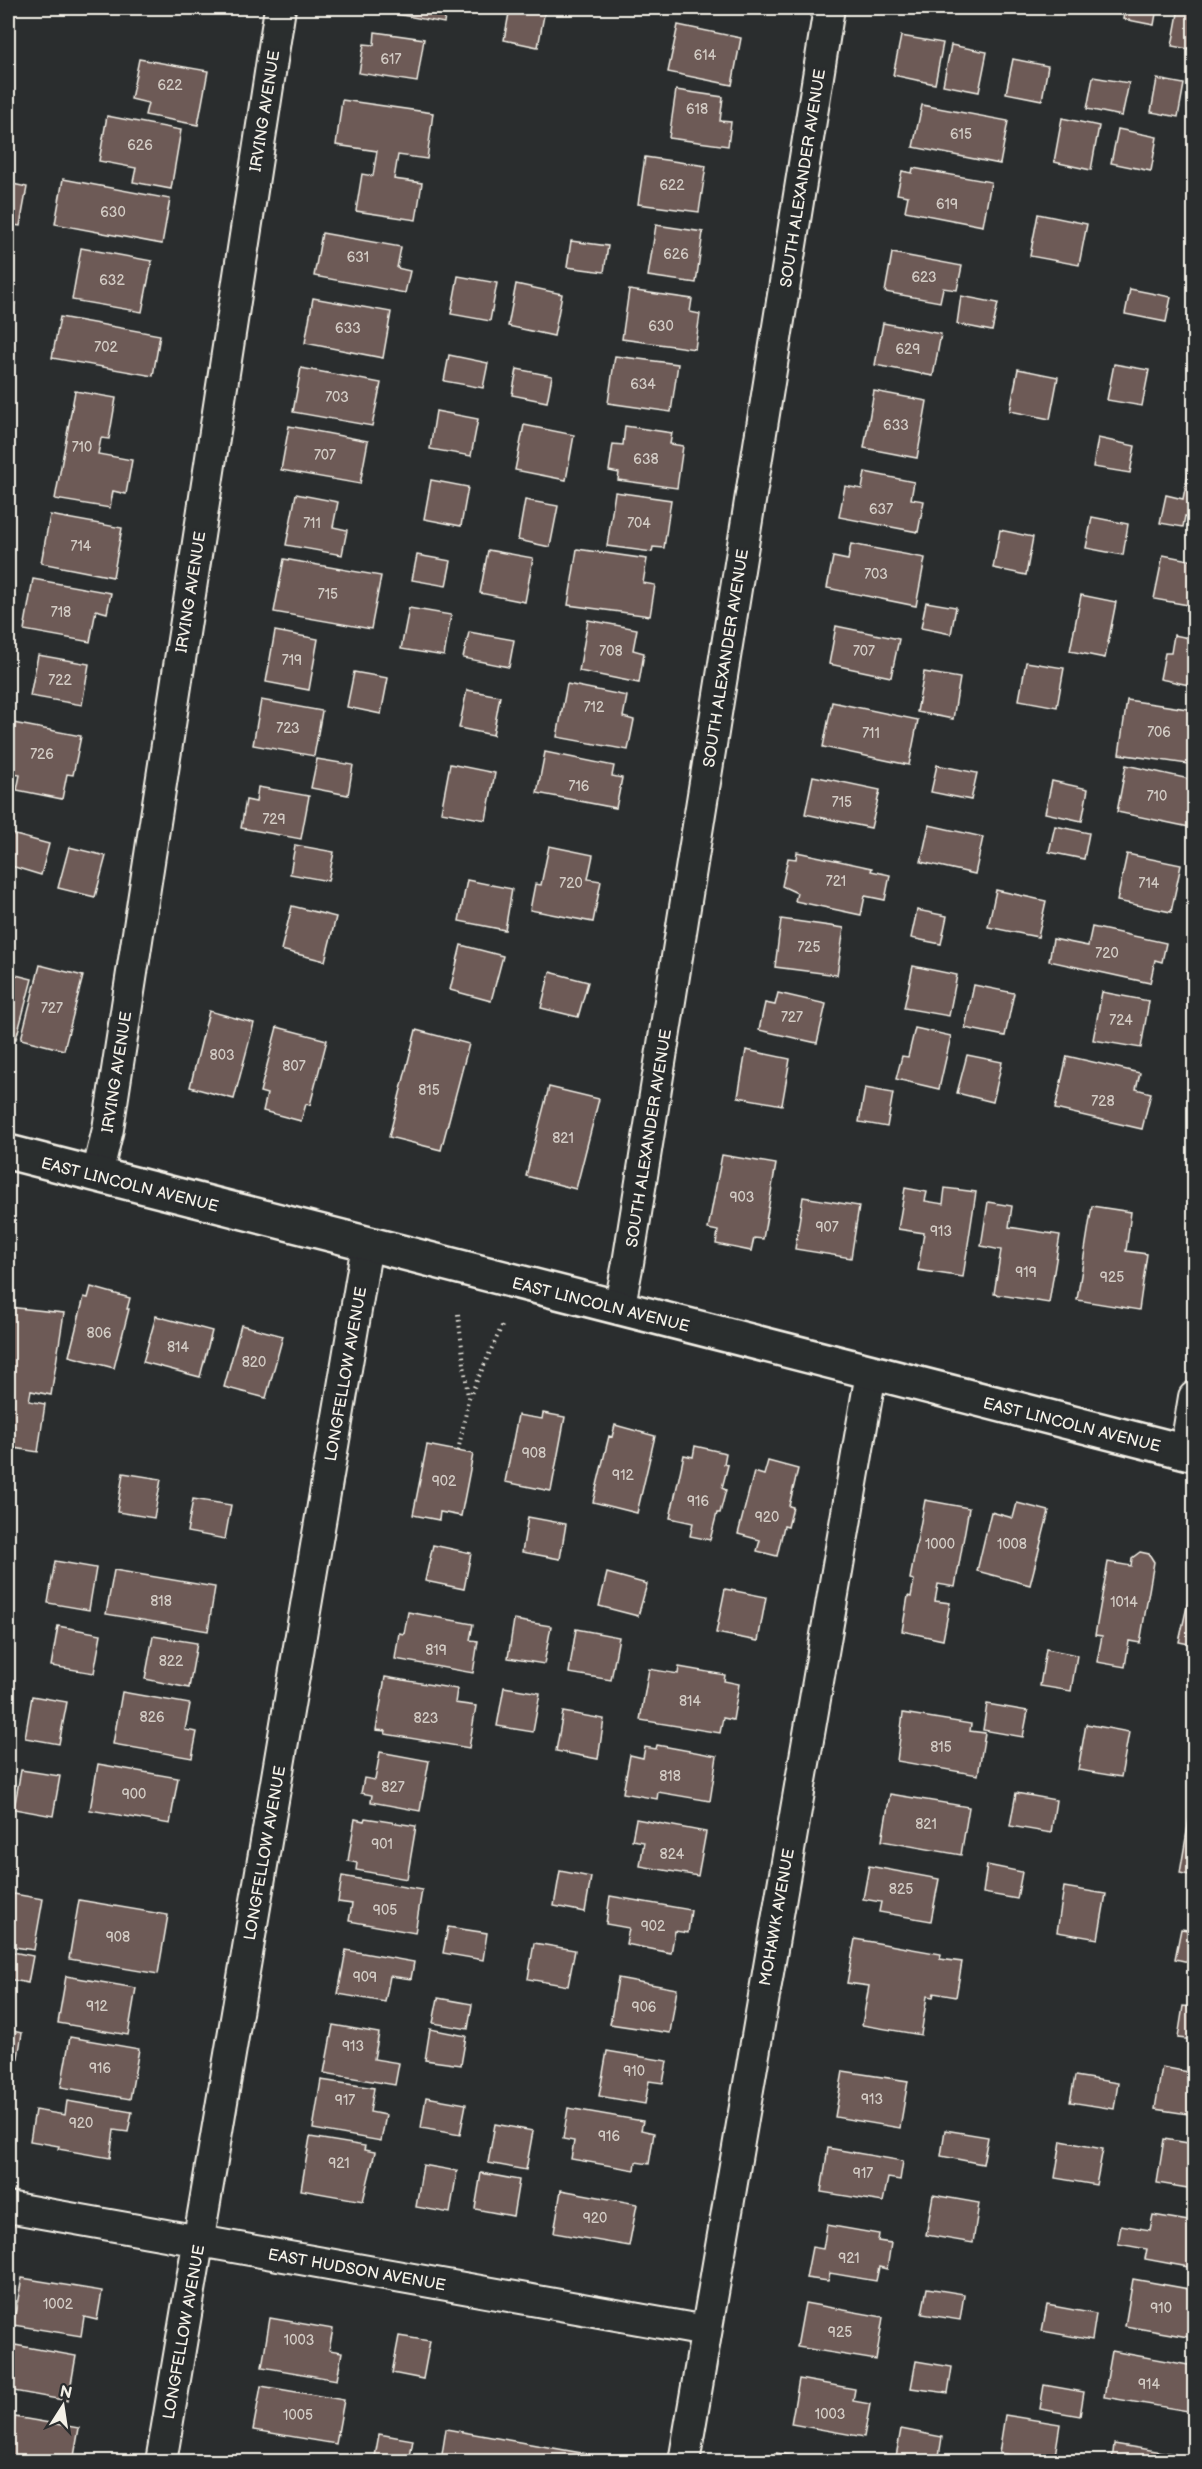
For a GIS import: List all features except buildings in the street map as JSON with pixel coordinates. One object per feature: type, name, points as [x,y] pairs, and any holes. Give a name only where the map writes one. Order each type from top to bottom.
[{"type":"street","name":"IRVING AVENUE","points":[[97,1175],[111,1105],[280,8]]},
{"type":"street","name":"SOUTH ALEXANDER AVENUE","points":[[619,1308],[829,8]]},
{"type":"street","name":"EAST LINCOLN AVENUE","points":[[8,1152],[1190,1453]]},
{"type":"street","name":"LONGFELLOW AVENUE","points":[[161,2462],[367,1245]]},
{"type":"street","name":"MOHAWK AVENUE","points":[[684,2462],[871,1373]]},
{"type":"street","points":[[1190,1453],[1194,1396]]},
{"type":"street","name":"EAST HUDSON AVENUE","points":[[8,2207],[706,2331]]},
{"type":"path","points":[[458,1314],[469,1398]]},
{"type":"path","points":[[458,1451],[469,1398],[502,1326]]}]
